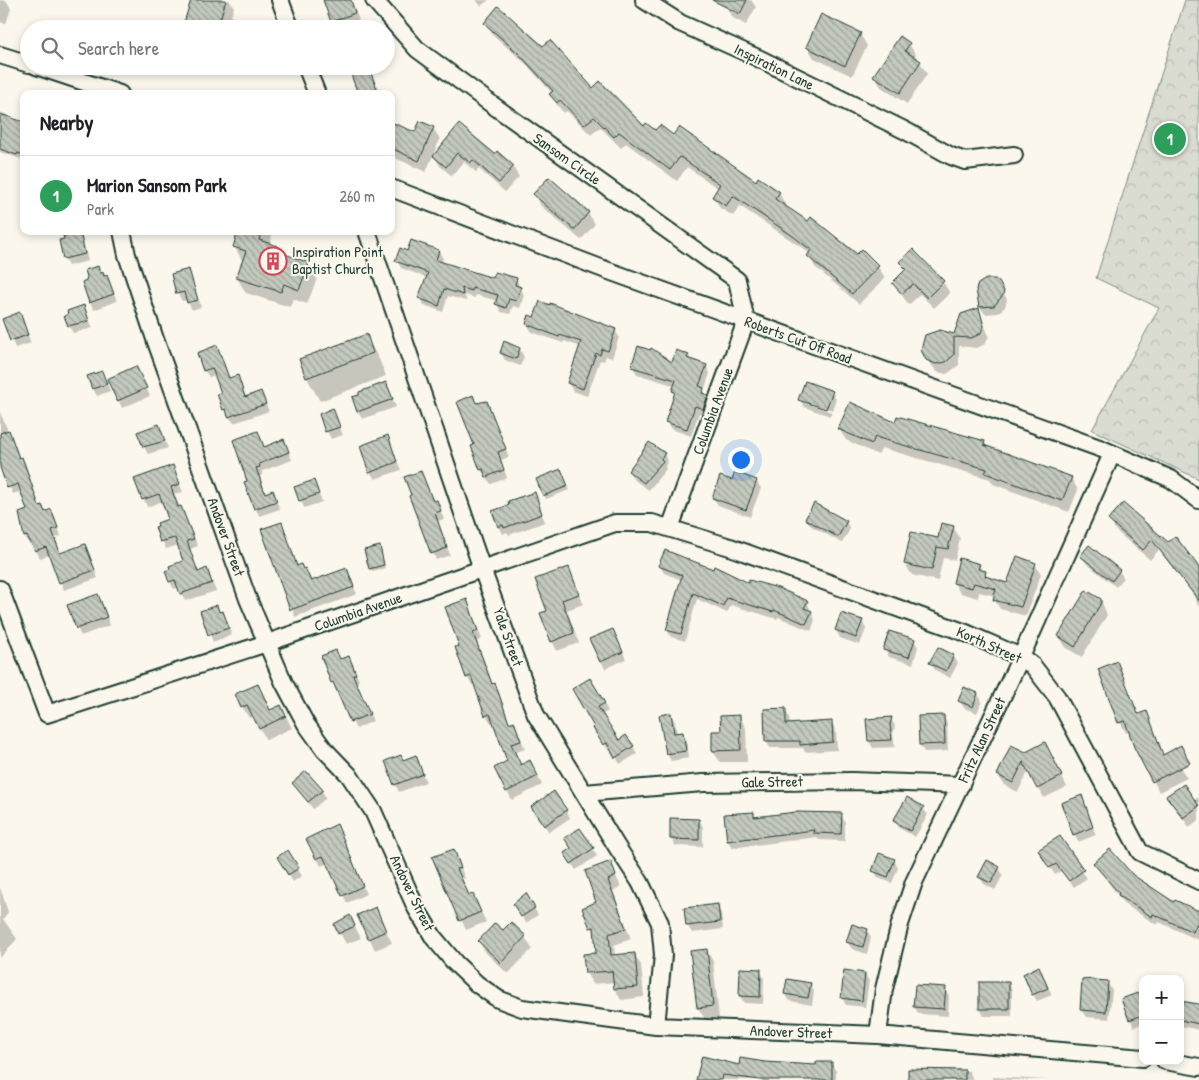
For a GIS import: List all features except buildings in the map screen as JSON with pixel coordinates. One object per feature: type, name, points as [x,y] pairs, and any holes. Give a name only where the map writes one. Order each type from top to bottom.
[{"type":"street","points":[[280,0],[288,20]]},
{"type":"street","name":"Sansom Circle","points":[[374,0],[392,20]]},
{"type":"street","name":"Inspiration Lane","points":[[644,0],[680,23],[758,58],[906,131],[951,156],[965,161],[1014,155]]},
{"type":"street","name":"Sansom Circle","points":[[395,24],[417,49],[737,280],[746,321]]},
{"type":"street","points":[[0,55],[20,61]]},
{"type":"street","points":[[63,75],[108,90]]},
{"type":"street","points":[[310,75],[315,90]]},
{"type":"street","name":"Roberts Cut Off Road","points":[[395,189],[746,321],[1112,454],[1171,478],[1199,500]]},
{"type":"street","name":"Andover Street","points":[[123,235],[126,255],[154,339],[248,599],[284,683],[306,724],[324,749],[349,775],[373,811],[416,908],[434,938],[455,963],[477,984],[498,999],[522,1008],[656,1026],[878,1035],[1139,1058]]},
{"type":"street","name":"Yale Street","points":[[369,235],[482,569],[536,714],[640,882],[660,923],[663,955],[656,1026]]},
{"type":"street","name":"Columbia Avenue","points":[[0,589],[47,714],[267,643],[615,523],[640,522],[675,530],[746,321]]},
{"type":"street","name":"Fritz Alan Street","points":[[878,1035],[884,989],[900,924],[914,882],[1021,657],[1112,454]]},
{"type":"street","name":"Korth Street","points":[[675,530],[730,547],[956,629],[1021,657],[1033,666],[1057,697],[1140,852],[1199,881]]},
{"type":"street","name":"Gale Street","points":[[584,793],[713,783],[852,780],[961,785]]},
{"type":"street","points":[[1184,1064],[1199,1067]]},
{"type":"green space","points":[[1185,0],[1199,0],[1199,479],[1092,430],[1159,308],[1096,278]]},
{"type":"place","name":"Marion Sansom Park","points":[[1170,139]]},
{"type":"place","name":"Inspiration Point Baptist Church","points":[[273,261]]}]
